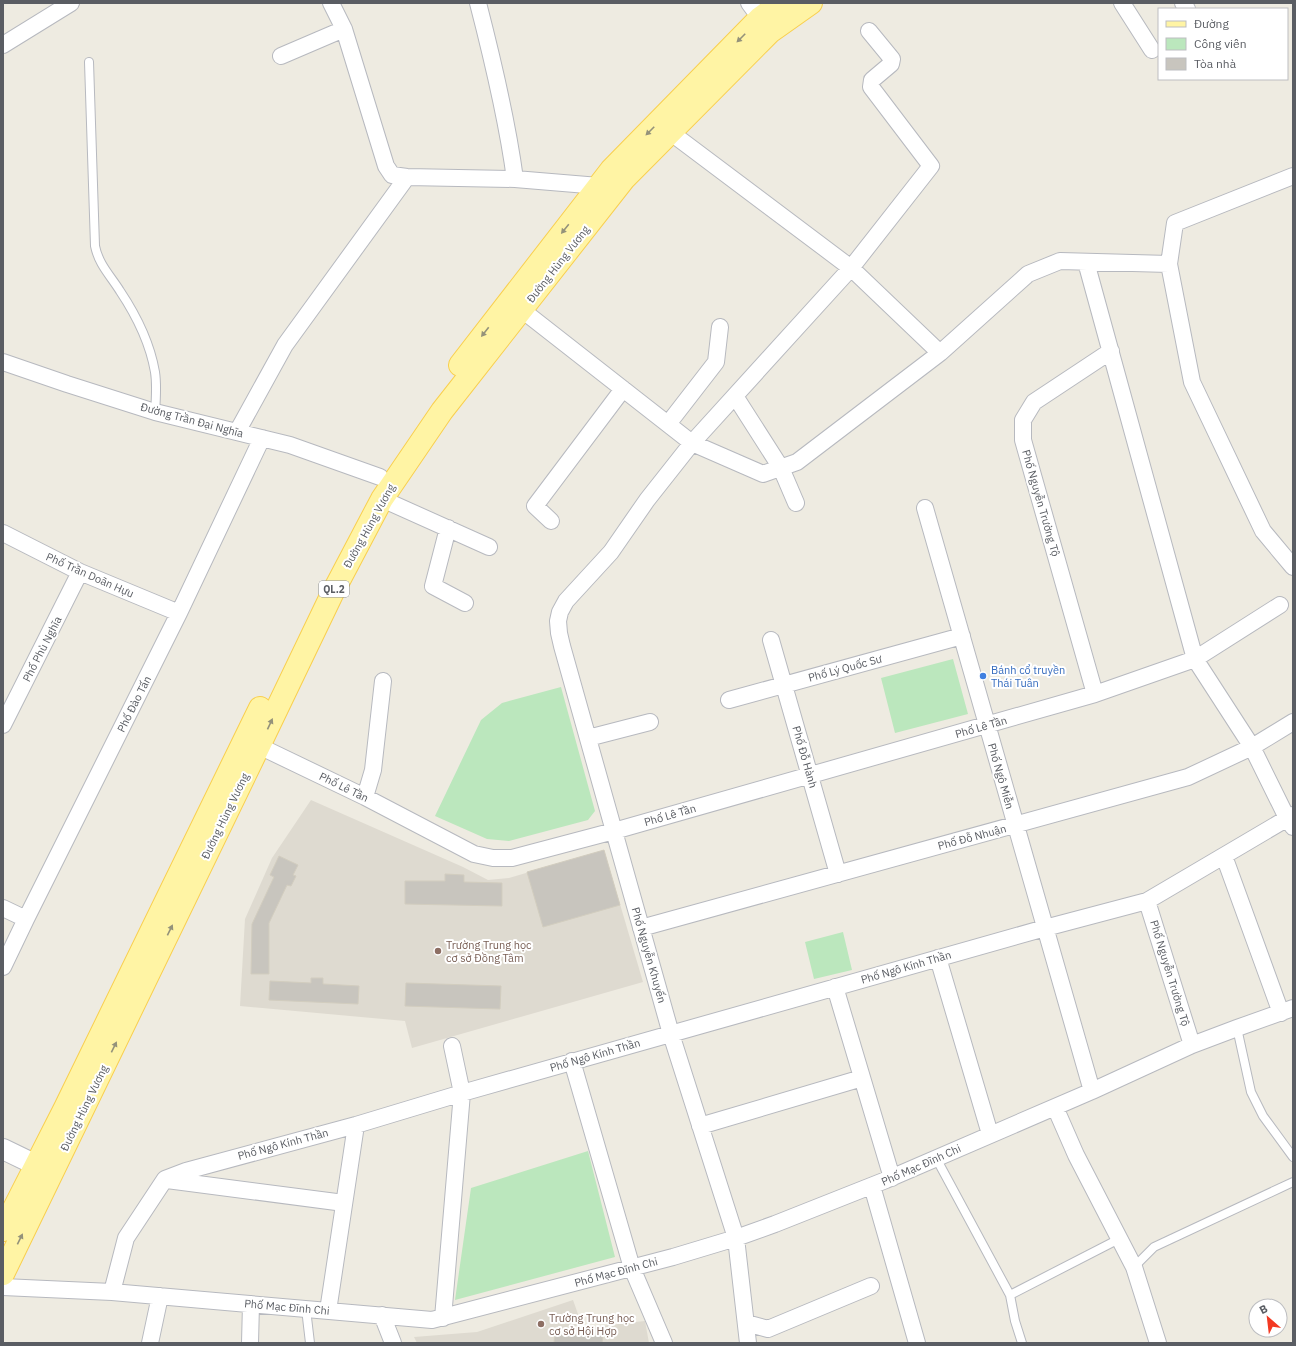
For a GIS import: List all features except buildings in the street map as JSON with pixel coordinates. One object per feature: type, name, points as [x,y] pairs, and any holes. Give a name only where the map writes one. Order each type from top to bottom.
[{"type":"main road","name":"Đường Hùng Vương","points":[[3,1274],[332,594],[385,486],[429,405],[611,170],[755,11],[781,3]]},
{"type":"main road","name":"Đường Hùng Vương","points":[[3,1230],[184,866],[320,586],[368,496],[385,486],[624,179],[770,32],[811,3]]},
{"type":"street","points":[[3,45],[71,3]]},
{"type":"street","points":[[331,3],[344,29],[386,166],[392,175],[407,177],[515,179],[600,186]]},
{"type":"street","points":[[478,3],[493,62],[515,179]]},
{"type":"street","points":[[1122,3],[1152,50]]},
{"type":"street","points":[[281,56],[344,29]]},
{"type":"street","name":"Phố Nguyễn Khuyến","points":[[748,1343],[736,1238],[671,1034],[559,633],[558,621],[560,612],[566,601],[611,552],[647,500],[692,443],[851,268],[931,166],[871,87],[872,80],[892,64],[892,59],[870,31]]},
{"type":"street","points":[[670,132],[851,268],[940,353]]},
{"type":"street","points":[[1293,176],[1175,223],[1169,264],[1192,382],[1263,531],[1293,567]]},
{"type":"street","points":[[237,432],[285,345],[407,177]]},
{"type":"street","points":[[522,310],[692,443],[763,474],[797,462],[940,353],[1028,274],[1060,261],[1169,264]]},
{"type":"street","points":[[1086,262],[1195,659],[1252,747],[1291,820]]},
{"type":"street","points":[[668,424],[716,362],[720,327]]},
{"type":"street","name":"Phố Nguyễn Trường Tộ","points":[[1095,694],[1023,440],[1022,420],[1034,402],[1111,350]]},
{"type":"street","name":"Đường Trần Đại Nghĩa","points":[[3,362],[155,412],[290,445],[385,486],[448,528],[489,547]]},
{"type":"street","points":[[551,521],[535,506],[623,389]]},
{"type":"street","points":[[735,396],[781,468],[796,503]]},
{"type":"street","name":"Phố Đào Tấn","points":[[3,968],[179,613],[262,438]]},
{"type":"street","name":"Phố Ngô Miễn","points":[[925,508],[1092,1091]]},
{"type":"street","points":[[448,528],[434,586],[465,603]]},
{"type":"street","name":"Phố Trần Doãn Hựu","points":[[3,533],[80,572],[179,613]]},
{"type":"street","name":"Phố Phù Nghĩa","points":[[3,725],[80,572]]},
{"type":"street","name":"Phố Lê Tần","points":[[259,746],[365,797],[474,854],[493,858],[512,858],[810,776],[1095,694],[1195,659],[1280,605]]},
{"type":"street","name":"Phố Lý Quốc Sư","points":[[729,700],[962,636]]},
{"type":"street","name":"Phố Đỗ Hành","points":[[771,640],[838,874]]},
{"type":"street","points":[[365,797],[373,770],[383,681]]},
{"type":"street","points":[[588,738],[650,722]]},
{"type":"street","name":"Phố Đỗ Nhuận","points":[[641,928],[1188,777],[1252,747],[1293,722]]},
{"type":"street","name":"Phố Ngô Kính Thần","points":[[165,1180],[186,1171],[356,1125],[462,1093],[835,987],[1147,901],[1224,856],[1291,820]]},
{"type":"street","points":[[1224,856],[1287,1010]]},
{"type":"street","name":"Phố Nguyễn Trường Tộ","points":[[1147,901],[1192,1045]]},
{"type":"street","points":[[3,908],[26,919]]},
{"type":"street","points":[[938,958],[990,1134]]},
{"type":"street","points":[[835,987],[892,1178]]},
{"type":"street","name":"Phố Mạc Đĩnh Chi","points":[[3,1287],[112,1292],[432,1320],[443,1318],[632,1268],[736,1238],[775,1224],[892,1178],[990,1134],[1092,1091],[1192,1045],[1287,1010]]},
{"type":"street","points":[[443,1318],[462,1093],[452,1046]]},
{"type":"street","points":[[572,1062],[632,1268],[664,1343]]},
{"type":"street","points":[[700,1126],[862,1078]]},
{"type":"street","points":[[1055,1106],[1076,1155],[1134,1267],[1158,1343]]},
{"type":"street","points":[[328,1311],[356,1125]]},
{"type":"street","points":[[3,1149],[36,1165]]},
{"type":"street","points":[[112,1292],[126,1238],[165,1180],[344,1203]]},
{"type":"street","points":[[872,1186],[916,1343]]},
{"type":"street","points":[[746,1323],[768,1329],[871,1286]]},
{"type":"street","points":[[150,1343],[160,1296]]},
{"type":"street","points":[[250,1304],[250,1343]]},
{"type":"street","points":[[382,1316],[393,1343]]},
{"type":"lane","points":[[89,62],[95,246],[97,255],[102,265],[129,305],[151,355],[156,384],[155,412]]},
{"type":"lane","points":[[1237,1028],[1251,1092],[1263,1116],[1293,1157]]},
{"type":"lane","points":[[936,1158],[1010,1295],[1015,1321],[1022,1343]]},
{"type":"lane","points":[[1134,1267],[1154,1247],[1293,1182]]},
{"type":"lane","points":[[1010,1295],[1119,1239]]},
{"type":"lane","points":[[306,1309],[310,1343]]},
{"type":"shaded area","name":"Trường Trung học cơ sở Đồng Tâm","points":[[311,800],[463,867],[488,880],[509,878],[604,850],[643,982],[412,1048],[405,1021],[240,1006],[245,919],[272,858]]},
{"type":"shaded area","name":"Trường Trung học cơ sở Hội Hợp","points":[[573,1300],[583,1328],[645,1321],[649,1343],[417,1343],[414,1337],[477,1332]]},
{"type":"green space","points":[[953,659],[968,714],[895,733],[881,678]]},
{"type":"green space","points":[[561,687],[595,811],[588,820],[509,841],[487,839],[435,816],[481,720],[502,703]]},
{"type":"green space","points":[[843,932],[852,970],[814,979],[805,942]]},
{"type":"green space","points":[[588,1151],[615,1257],[455,1300],[471,1188]]},
{"type":"place","name":"Bánh cổ truyền Thái Tuân","points":[[983,676]]},
{"type":"place","name":"Trường Trung học cơ sở Đồng Tâm","points":[[438,951]]},
{"type":"place","name":"Trường Trung học cơ sở Hội Hợp","points":[[541,1324]]}]
